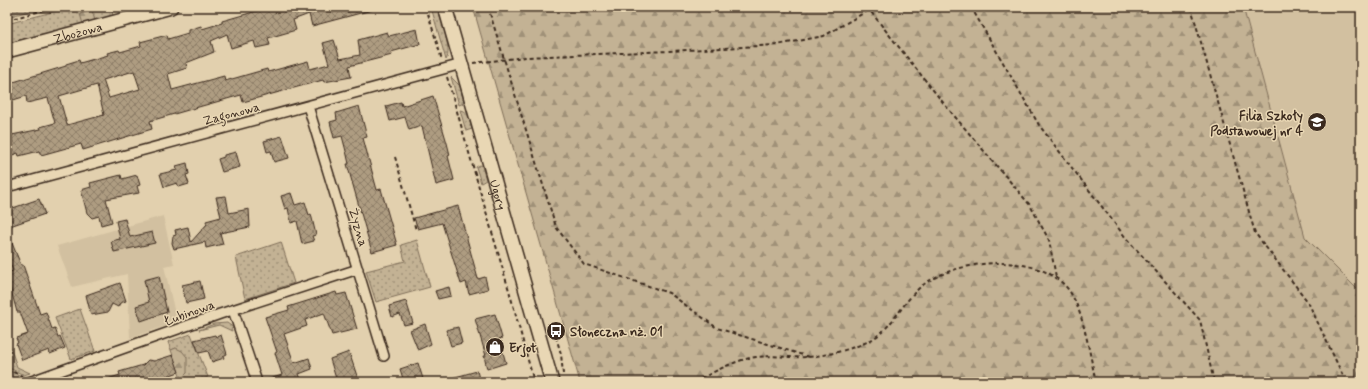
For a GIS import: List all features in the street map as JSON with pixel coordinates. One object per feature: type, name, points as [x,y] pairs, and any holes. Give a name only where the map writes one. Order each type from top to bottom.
[{"type":"street","name":"Zbożowa","points":[[7,51],[172,7]]},
{"type":"street","name":"Ugory","points":[[445,7],[558,378]]},
{"type":"street","name":"Zagonowa","points":[[7,187],[462,64]]},
{"type":"street","name":"Żyzna","points":[[308,106],[384,356]]},
{"type":"street","name":"Łubinowa","points":[[31,381],[233,310],[358,269]]},
{"type":"street","points":[[233,310],[257,382]]},
{"type":"path","points":[[7,20],[56,7]]},
{"type":"path","points":[[426,7],[510,294],[534,382]]},
{"type":"path","points":[[488,7],[556,227],[584,264],[669,293],[717,328],[809,357]]},
{"type":"path","points":[[462,64],[504,58],[669,52],[777,44],[824,36],[868,8],[874,7]]},
{"type":"path","points":[[971,7],[1039,125],[1126,238],[1200,320],[1214,382]]},
{"type":"path","points":[[1191,7],[1255,233],[1308,302],[1346,382]]},
{"type":"path","points":[[868,8],[944,105],[1030,206],[1049,240],[1056,277]]},
{"type":"path","points":[[395,157],[416,230]]},
{"type":"path","points":[[695,382],[739,361],[751,358],[809,357],[848,348],[869,341],[887,329],[903,305],[923,285],[946,271],[990,262],[1027,267],[1056,277],[1070,293],[1080,317],[1096,382]]},
{"type":"path","points":[[552,323],[561,354],[558,378]]},
{"type":"path","points":[[7,369],[31,381]]},
{"type":"shaded area","name":"Filia Szkoły Podstawowej nr 4","points":[[1243,7],[1361,7],[1361,293],[1305,237]]},
{"type":"shaded area","points":[[163,216],[174,264],[164,266],[177,322],[130,338],[127,274],[72,287],[57,246]]},
{"type":"green space","points":[[7,7],[45,7],[7,17]]},
{"type":"green space","points":[[71,7],[117,7],[117,10],[112,11],[113,16],[95,21],[91,10],[83,24],[7,45],[7,24]]},
{"type":"green space","points":[[123,7],[148,7],[126,13]]},
{"type":"green space","points":[[431,7],[437,7],[445,34],[448,49],[446,60]]},
{"type":"green space","points":[[473,7],[1243,7],[1305,237],[1361,293],[1361,382],[580,382]]},
{"type":"green space","points":[[92,10],[95,21],[83,24],[80,14]]},
{"type":"green space","points":[[451,77],[460,86],[464,103],[459,105]]},
{"type":"green space","points":[[460,110],[467,112],[472,129],[466,131]]},
{"type":"green space","points":[[480,165],[482,166],[486,180],[481,183],[476,167]]},
{"type":"green space","points":[[417,240],[430,287],[376,302],[366,271],[405,261],[401,245]]},
{"type":"green space","points":[[281,242],[294,283],[245,299],[236,257]]},
{"type":"green space","points":[[80,309],[95,351],[71,359],[55,318]]},
{"type":"green space","points":[[227,323],[234,328],[231,329],[232,331],[219,325],[199,330],[214,324]]},
{"type":"green space","points":[[191,334],[208,377],[193,382],[183,382],[181,379],[187,373],[176,348],[171,350],[168,342]]},
{"type":"green space","points":[[10,346],[17,367],[30,373],[24,375],[7,367],[7,347]]},
{"type":"green space","points":[[176,348],[182,351],[187,357],[187,373],[181,379],[171,350]]},
{"type":"green space","points":[[7,370],[24,377],[24,380],[19,381],[13,379],[7,374]]},
{"type":"building","points":[[271,7],[333,7],[334,11],[347,7],[371,7],[372,10],[312,26],[309,14],[293,20],[296,30],[268,38],[270,45],[256,48],[254,41],[231,48],[227,34],[211,41],[214,52],[186,63],[187,68],[168,74],[172,90],[224,76],[225,81],[267,69],[268,72],[308,61],[310,69],[329,64],[323,43],[334,40],[340,59],[360,55],[358,40],[387,32],[389,36],[417,29],[420,44],[391,52],[392,55],[349,66],[351,77],[324,82],[323,80],[243,102],[241,95],[150,121],[152,129],[83,150],[81,144],[41,155],[39,151],[19,156],[18,153],[10,156],[7,136],[41,129],[40,127],[55,123],[48,98],[27,103],[26,96],[7,102],[7,84],[66,66],[66,64],[79,60],[80,63],[108,55],[107,53],[119,50],[120,52],[141,46],[140,42],[167,35],[168,39],[188,33],[188,30],[201,26],[202,29],[222,23],[222,21]],"holes":[[[134,71],[140,89],[109,98],[103,80]],[[97,85],[104,115],[67,125],[59,96]]]},
{"type":"building","points":[[433,96],[450,155],[448,156],[454,180],[436,185],[422,126],[409,130],[405,117],[390,121],[386,106],[401,102],[402,106]]},
{"type":"building","points":[[359,106],[367,137],[363,138],[377,190],[381,189],[397,245],[372,252],[347,164],[349,164],[342,136],[334,138],[330,122],[337,120],[336,113]]},
{"type":"building","points":[[282,136],[289,158],[274,162],[271,151],[267,152],[264,141]]},
{"type":"building","points":[[236,152],[240,167],[222,172],[218,159],[224,157],[224,155]]},
{"type":"building","points":[[187,163],[189,174],[186,175],[189,184],[179,187],[177,183],[164,187],[160,174],[177,170],[176,166]]},
{"type":"building","points":[[121,175],[122,179],[137,175],[140,185],[137,186],[139,193],[106,199],[112,222],[101,225],[99,216],[92,218],[87,213],[81,190],[91,187],[90,183]]},
{"type":"building","points":[[291,193],[295,205],[305,202],[309,215],[311,214],[316,235],[312,236],[314,241],[302,244],[297,221],[291,223],[288,208],[285,209],[281,196]]},
{"type":"building","points":[[226,196],[229,213],[249,209],[250,227],[220,233],[223,244],[206,248],[205,242],[174,249],[172,243],[173,236],[176,235],[175,230],[188,227],[191,242],[207,224],[206,221],[221,217],[216,197]]},
{"type":"building","points":[[39,199],[45,214],[7,227],[7,210]]},
{"type":"building","points":[[458,206],[478,279],[485,277],[488,289],[469,294],[466,282],[461,284],[442,223],[418,229],[414,218]]},
{"type":"building","points":[[125,219],[130,237],[152,232],[155,243],[114,252],[111,241],[120,239],[116,221]]},
{"type":"building","points":[[7,231],[21,265],[23,265],[40,314],[46,312],[52,329],[55,328],[58,337],[60,336],[65,348],[50,354],[49,350],[22,360],[16,344],[18,343],[16,338],[28,334],[20,312],[17,312],[7,276],[7,273],[13,271],[7,255]]},
{"type":"building","points":[[159,276],[167,312],[141,321],[136,306],[149,302],[144,280]]},
{"type":"building","points":[[200,281],[204,299],[186,303],[182,285]]},
{"type":"building","points":[[120,283],[126,301],[120,303],[118,307],[112,304],[108,312],[91,315],[86,295]]},
{"type":"building","points":[[449,287],[451,296],[438,299],[435,291]]},
{"type":"building","points":[[336,292],[337,295],[346,293],[357,329],[332,335],[324,313],[305,320],[307,326],[284,334],[294,363],[309,358],[312,369],[299,374],[302,382],[266,382],[266,380],[282,375],[275,353],[277,352],[265,317],[289,310],[288,307]]},
{"type":"building","points":[[406,301],[413,323],[404,325],[400,314],[392,317],[389,306]]},
{"type":"building","points":[[495,314],[502,338],[499,339],[506,363],[487,369],[484,356],[486,356],[475,319]]},
{"type":"building","points":[[425,324],[431,344],[418,350],[410,330]]},
{"type":"building","points":[[458,327],[462,343],[451,346],[446,330]]},
{"type":"building","points":[[215,335],[216,337],[221,335],[227,354],[223,356],[224,358],[212,362],[208,351],[199,353],[194,340]]},
{"type":"building","points":[[349,352],[359,382],[337,382],[330,359]]},
{"type":"building","points":[[173,355],[179,372],[159,379],[160,382],[104,382],[104,380],[120,375],[119,372],[143,365],[148,360],[154,361]]},
{"type":"building","points":[[418,363],[424,382],[404,382],[400,369]]},
{"type":"building","points":[[477,371],[480,382],[448,382],[448,379]]},
{"type":"place","name":"Filia Szkoły Podstawowej nr 4","points":[[1317,122]]},
{"type":"place","name":"Słoneczna nż. 01","points":[[556,331]]},
{"type":"place","name":"Erjot","points":[[495,347]]}]
